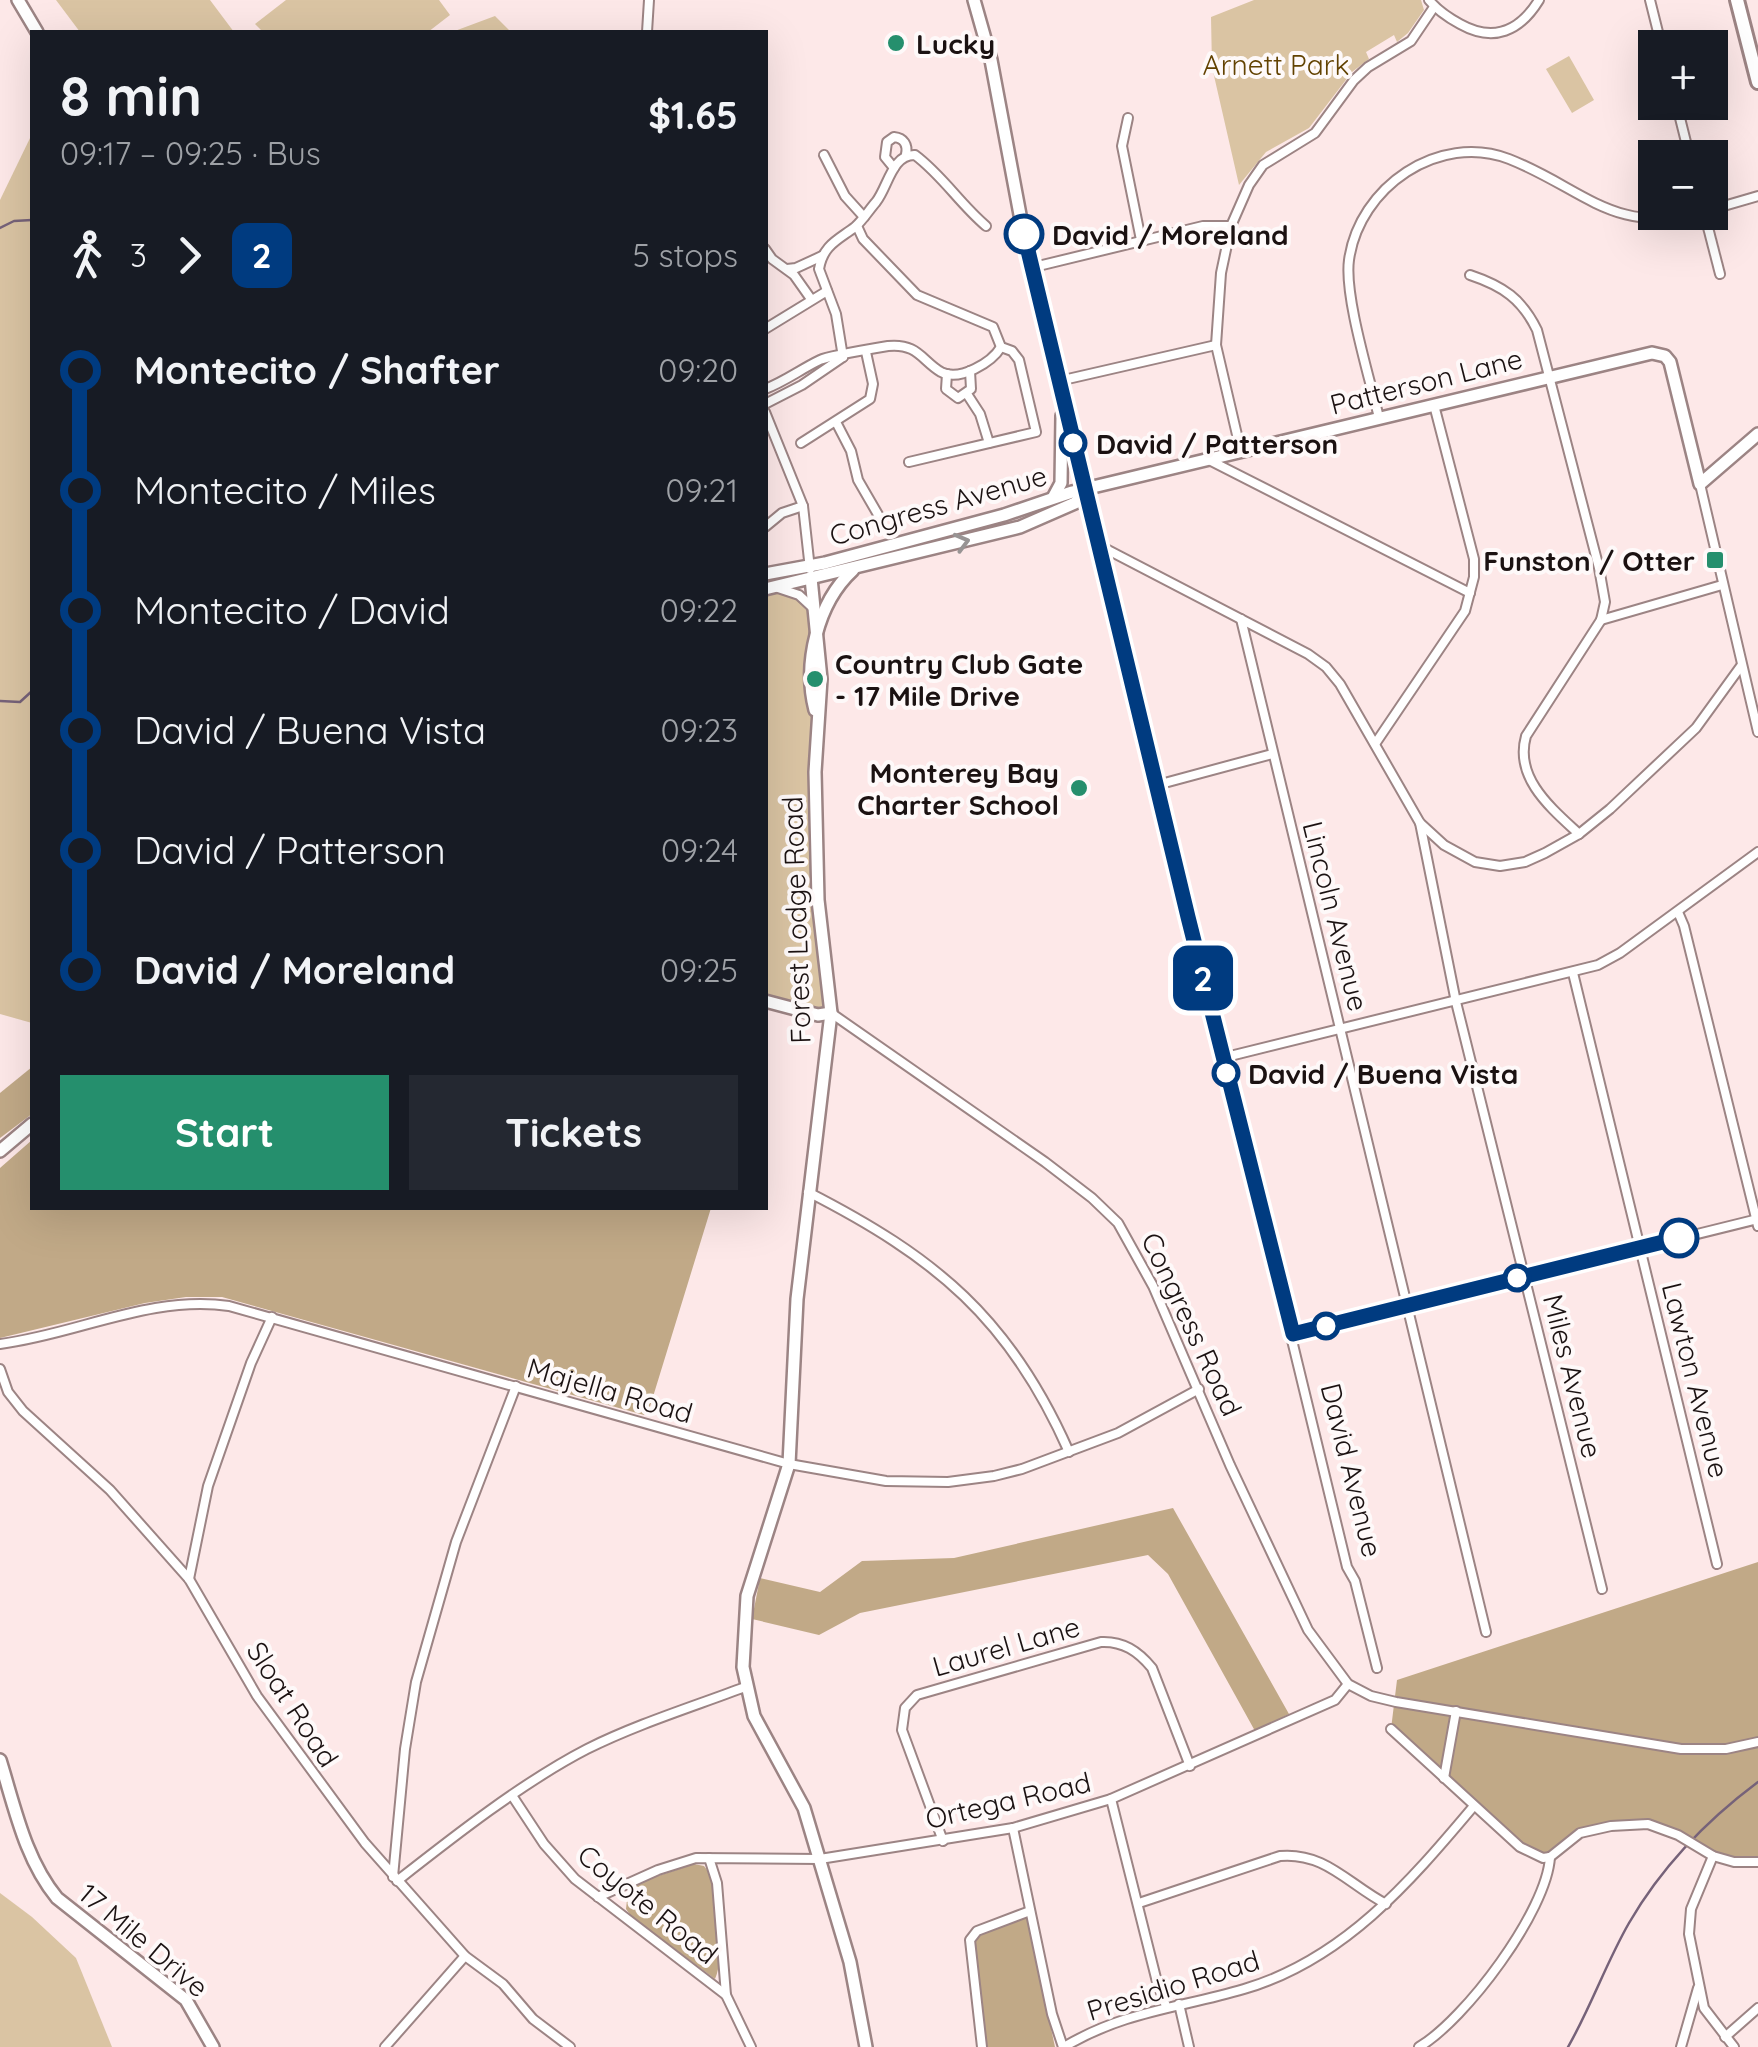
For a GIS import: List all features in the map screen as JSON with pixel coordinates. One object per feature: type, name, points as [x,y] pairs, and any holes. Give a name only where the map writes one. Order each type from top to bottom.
[{"type":"main road","points":[[1738,0],[1758,82]]},
{"type":"street","points":[[18,0],[37,30]]},
{"type":"street","points":[[647,30],[648,0]]},
{"type":"street","name":"David Avenue","points":[[974,0],[991,60],[1030,268],[1347,1567],[1355,1581],[1377,1668]]},
{"type":"street","points":[[1241,452],[1216,345],[1221,273],[1231,226],[1249,185],[1266,162],[1315,133],[1368,67],[1410,40],[1432,3],[1466,27],[1492,35],[1514,28],[1540,0]]},
{"type":"street","points":[[1650,0],[1658,30]]},
{"type":"street","points":[[1128,118],[1122,146],[1141,240]]},
{"type":"street","points":[[787,268],[822,256],[837,237],[857,226],[885,191],[894,168],[906,154],[906,144],[894,138],[887,142],[885,158],[894,168]]},
{"type":"street","points":[[1380,418],[1352,298],[1348,259],[1368,212],[1400,175],[1427,160],[1478,152],[1507,158],[1604,208],[1638,219]]},
{"type":"street","points":[[906,154],[915,155],[943,177],[961,205],[986,226]]},
{"type":"street","points":[[824,155],[846,196],[864,216]]},
{"type":"street","points":[[1728,205],[1758,196]]},
{"type":"street","points":[[857,226],[862,238],[917,295],[941,308],[989,324],[1001,347],[1012,351],[1019,360],[1036,432],[909,462]]},
{"type":"street","points":[[1030,268],[1203,226],[1231,226]]},
{"type":"street","points":[[1709,230],[1720,274]]},
{"type":"street","points":[[768,253],[787,268],[812,300]]},
{"type":"street","points":[[822,256],[820,268],[836,314],[842,357]]},
{"type":"street","points":[[1470,275],[1506,290],[1529,312],[1538,330],[1599,568],[1605,602],[1601,620],[1549,698],[1524,745],[1524,764],[1530,780],[1579,834]]},
{"type":"street","points":[[768,328],[827,291]]},
{"type":"street","points":[[1059,382],[1216,345]]},
{"type":"street","points":[[768,388],[823,359],[888,346],[913,350],[946,374],[969,371],[995,356],[1001,347]]},
{"type":"street","points":[[801,442],[865,404],[873,393],[866,352]]},
{"type":"street","name":"Patterson Lane","points":[[1086,491],[1652,353],[1662,354],[1670,362],[1700,484]]},
{"type":"street","points":[[768,402],[842,357]]},
{"type":"street","points":[[946,374],[948,393],[958,398],[967,394],[972,381],[969,371]]},
{"type":"street","points":[[967,394],[980,414],[988,443]]},
{"type":"street","points":[[1054,496],[1061,482],[1064,402]]},
{"type":"street","points":[[1376,744],[1465,611],[1470,593],[1474,559],[1434,404]]},
{"type":"street","name":"Forest Lodge Road","points":[[768,419],[803,506],[814,609],[821,679],[814,772],[818,900],[831,1013],[796,1299],[789,1464],[748,1596],[742,1647],[745,1687],[754,1716],[804,1808],[850,1962],[866,2047]]},
{"type":"street","points":[[836,422],[851,451],[861,488],[880,518]]},
{"type":"street","points":[[1758,434],[1700,484],[1758,732]]},
{"type":"street","points":[[1210,460],[1470,593]]},
{"type":"street","name":"Congress Avenue","points":[[768,589],[1054,496],[1086,491]]},
{"type":"street","name":"Congress Avenue","points":[[768,574],[858,567],[1020,527],[1075,502],[1086,491]]},
{"type":"street","points":[[768,525],[782,513],[803,506]]},
{"type":"street","points":[[1099,548],[1308,654],[1326,667],[1340,684],[1420,823],[1444,845],[1488,866],[1525,862],[1579,834],[1682,742],[1741,666]]},
{"type":"street","points":[[816,641],[832,596],[858,567]]},
{"type":"street","points":[[1601,620],[1722,585]]},
{"type":"street","points":[[768,589],[790,590],[814,609]]},
{"type":"street","name":"Lincoln Avenue","points":[[1241,619],[1486,1632]]},
{"type":"street","points":[[1157,785],[1272,754]]},
{"type":"street","name":"Miles Avenue","points":[[1420,823],[1456,1002],[1602,1589]]},
{"type":"street","points":[[1222,1058],[1573,973],[1609,960],[1758,852]]},
{"type":"street","points":[[1293,1334],[1757,1221],[1678,912]]},
{"type":"street","name":"Lawton Avenue","points":[[1573,973],[1717,1564]]},
{"type":"street","points":[[768,1002],[818,1015],[831,1013]]},
{"type":"street","name":"Congress Road","points":[[831,1013],[1045,1162],[1106,1210],[1126,1233],[1308,1630],[1348,1684],[1371,1696],[1682,1749],[1726,1749],[1758,1742]]},
{"type":"street","points":[[0,1150],[30,1126]]},
{"type":"street","points":[[808,1192],[921,1257],[966,1296],[1003,1336],[1034,1381],[1069,1452]]},
{"type":"street","name":"Majella Road","points":[[0,1344],[28,1341],[159,1306],[211,1304],[272,1317],[789,1464],[886,1482],[948,1482],[994,1476],[1118,1434],[1199,1389]]},
{"type":"street","points":[[190,1579],[208,1486],[251,1363],[272,1317]]},
{"type":"street","name":"Sloat Road","points":[[0,1369],[8,1392],[24,1411],[110,1490],[190,1579],[257,1696],[317,1782],[395,1879],[464,1956],[503,1984],[533,2019],[570,2047]]},
{"type":"street","points":[[395,1879],[404,1749],[416,1682],[456,1542],[516,1386]]},
{"type":"street","name":"Laurel Lane","points":[[943,1841],[902,1730],[905,1708],[917,1695],[1100,1642],[1122,1644],[1152,1668],[1190,1766]]},
{"type":"street","name":"Ortega Road","points":[[598,1897],[678,1862],[710,1858],[820,1860],[1013,1828],[1111,1798],[1190,1766],[1335,1700],[1348,1684]]},
{"type":"street","points":[[395,1879],[477,1820],[589,1748],[745,1687]]},
{"type":"street","points":[[1444,1778],[1456,1712]]},
{"type":"street","points":[[1390,1729],[1520,1847],[1543,1858],[1550,1857]]},
{"type":"street","name":"17 Mile Drive","points":[[0,1760],[21,1830],[43,1881],[57,1898],[186,2000],[213,2047]]},
{"type":"street","name":"Coyote Road","points":[[513,1796],[561,1865],[726,1995],[751,2047]]},
{"type":"street","points":[[1111,1798],[1166,2006]]},
{"type":"street","name":"Presidio Road","points":[[1063,2047],[1100,2028],[1166,2006],[1244,1990],[1304,1964],[1347,1938],[1386,1904],[1473,1807]]},
{"type":"street","points":[[1424,2045],[1490,1976],[1513,1945],[1544,1883],[1550,1857],[1570,1838],[1592,1830],[1648,1824],[1678,1835],[1713,1856],[1758,1862]]},
{"type":"street","points":[[1013,1828],[1052,2014],[1063,2047]]},
{"type":"street","points":[[1139,1903],[1292,1855],[1319,1860],[1386,1904]]},
{"type":"street","points":[[1713,1856],[1689,1922],[1704,2008],[1734,2047]]},
{"type":"street","points":[[710,1858],[717,1882],[726,1995]]},
{"type":"street","points":[[982,2047],[970,1940],[977,1931],[1030,1911]]},
{"type":"street","points":[[385,2047],[464,1956]]},
{"type":"street","points":[[1681,2047],[1698,1988]]},
{"type":"street","points":[[1179,2004],[1189,2047]]},
{"type":"street","points":[[1725,2037],[1758,2008]]},
{"type":"green space","points":[[56,0],[210,0],[232,30],[78,30]]},
{"type":"green space","points":[[286,0],[439,0],[450,15],[431,30],[261,30],[255,24]]},
{"type":"green space","name":"Arnett Park","points":[[1254,0],[1421,0],[1424,10],[1397,42],[1394,35],[1366,52],[1369,59],[1352,72],[1309,128],[1266,152],[1239,185],[1212,67],[1211,17]]},
{"type":"green space","points":[[495,16],[509,30],[457,30]]},
{"type":"green space","points":[[1569,56],[1594,100],[1572,113],[1546,69]]},
{"type":"green space","points":[[30,138],[30,1022],[0,1014],[0,200]]},
{"type":"green space","points":[[776,588],[809,603],[818,719],[815,772],[831,1013],[768,1002],[768,589]]},
{"type":"green space","points":[[0,1893],[76,1958],[112,2047],[0,2047]]},
{"type":"shaded area","points":[[30,1069],[30,1116],[0,1138],[0,1093]]},
{"type":"shaded area","points":[[30,1142],[30,1210],[710,1210],[648,1413],[644,1415],[222,1297],[145,1303],[0,1338],[0,1168]]},
{"type":"shaded area","points":[[1173,1508],[1289,1714],[1255,1731],[1168,1574],[1148,1555],[860,1613],[819,1635],[752,1619],[760,1578],[820,1592],[862,1561],[954,1558]]},
{"type":"shaded area","points":[[1758,1562],[1758,1862],[1734,1862],[1658,1827],[1592,1829],[1550,1857],[1520,1847],[1391,1729],[1397,1680]]},
{"type":"shaded area","points":[[694,1864],[704,1866],[711,1875],[720,1943],[715,1979],[626,1909],[637,1883]]},
{"type":"shaded area","points":[[1024,1916],[1055,2047],[986,2047],[974,1938]]},
{"type":"waterway","points":[[0,228],[14,221],[30,220]]},
{"type":"waterway","points":[[0,701],[20,702],[30,693]]},
{"type":"waterway","points":[[1568,2047],[1621,1938],[1655,1883],[1703,1829],[1758,1782]]},
{"type":"bus line","name":"2","points":[[1024,234],[1222,1058],[1293,1334],[1679,1238]]},
{"type":"place","name":"Lucky","points":[[896,43]]},
{"type":"place","name":"David / Moreland","points":[[1024,234]]},
{"type":"place","name":"David / Patterson","points":[[1073,443]]},
{"type":"place","name":"Funston / Otter","points":[[1715,560]]},
{"type":"place","name":"Country Club Gate - 17 Mile Drive","points":[[815,679]]},
{"type":"place","name":"Monterey Bay Charter School","points":[[1079,788]]},
{"type":"place","name":"David / Buena Vista","points":[[1226,1073]]}]
